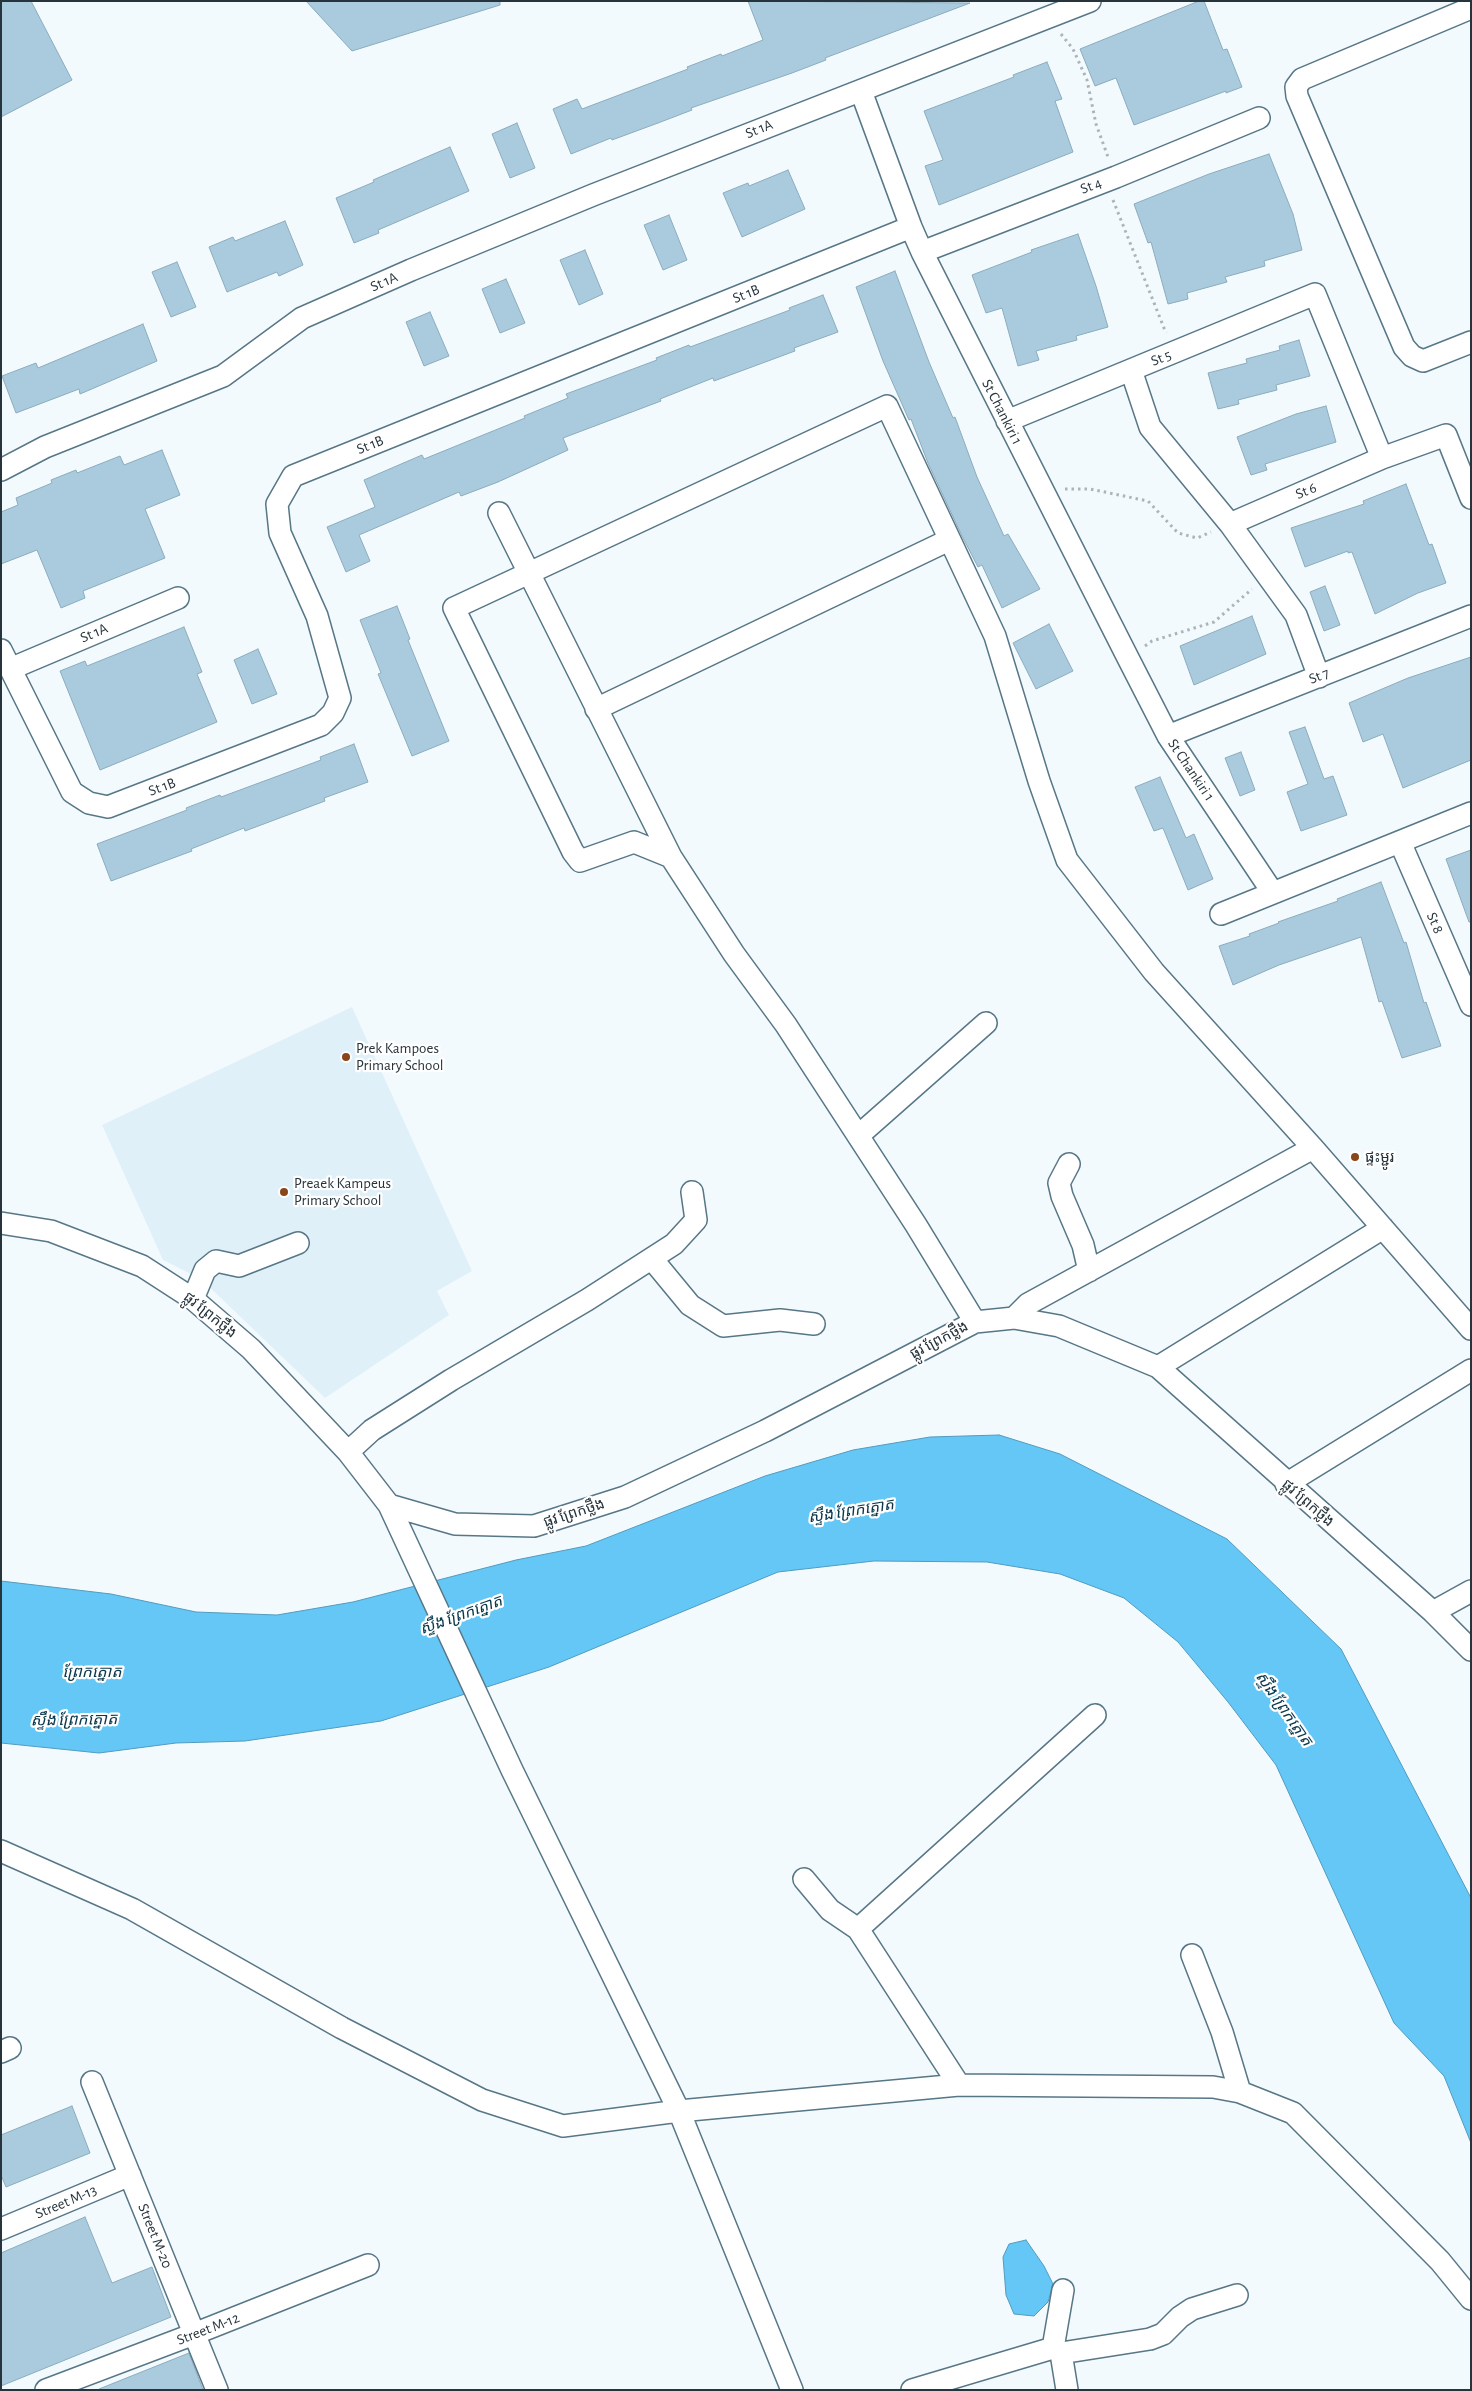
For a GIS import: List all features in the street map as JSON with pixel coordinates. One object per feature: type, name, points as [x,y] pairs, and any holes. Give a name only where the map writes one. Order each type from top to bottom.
[{"type":"street","points":[[861,91],[1052,10],[1090,1]]},
{"type":"street","points":[[1471,8],[1302,79],[1296,87],[1297,96],[1404,347],[1412,356],[1423,361],[1471,342]]},
{"type":"street","name":"St 1A","points":[[1,470],[45,447],[223,376],[302,318],[411,270],[782,120],[861,91]]},
{"type":"street","name":"St Chankiri 1","points":[[861,91],[922,252],[1168,736],[1273,893]]},
{"type":"street","name":"St 4","points":[[922,252],[1110,179],[1258,118]]},
{"type":"street","name":"St 1B","points":[[108,807],[321,726],[333,713],[340,698],[317,616],[280,533],[277,504],[293,476],[911,227]]},
{"type":"street","name":"St 5","points":[[1007,421],[1315,294],[1382,458]]},
{"type":"street","points":[[1131,370],[1150,428],[1230,524],[1296,615],[1319,676]]},
{"type":"street","points":[[671,857],[634,842],[580,862],[573,852],[454,608],[887,406],[995,636],[1039,781],[1067,860],[1154,972],[1313,1148],[1471,1328]]},
{"type":"street","points":[[1382,458],[1446,435],[1471,498]]},
{"type":"street","name":"St 6","points":[[1230,524],[1382,458]]},
{"type":"street","points":[[499,513],[671,857],[734,954],[786,1025],[975,1322]]},
{"type":"street","points":[[596,709],[949,540]]},
{"type":"street","name":"St 1A","points":[[108,807],[89,803],[72,792],[6,659],[178,598]]},
{"type":"street","name":"St 7","points":[[1168,736],[1471,616]]},
{"type":"street","points":[[1221,914],[1471,813]]},
{"type":"street","name":"St 8","points":[[1400,842],[1469,994]]},
{"type":"street","points":[[858,1136],[986,1023]]},
{"type":"street","points":[[1014,1318],[1028,1304],[1313,1148]]},
{"type":"street","points":[[1069,1164],[1059,1183],[1062,1196],[1083,1245],[1089,1271]]},
{"type":"street","points":[[348,1452],[372,1430],[674,1244],[696,1220],[692,1192]]},
{"type":"street","name":"ផ្លូវ ព្រែកថ្លឹង","points":[[1,1223],[51,1231],[142,1266],[192,1299],[251,1349],[348,1452],[389,1505],[512,1770],[679,2111],[792,2390]]},
{"type":"street","points":[[1158,1368],[1383,1228]]},
{"type":"street","points":[[192,1299],[205,1270],[216,1261],[240,1266],[298,1243]]},
{"type":"street","points":[[652,1258],[690,1305],[723,1326],[780,1320],[814,1324]]},
{"type":"street","name":"ផ្លូវ ព្រែកថ្លឹង","points":[[389,1505],[454,1524],[534,1526],[625,1497],[764,1430],[975,1322],[1014,1318],[1059,1326],[1158,1368],[1286,1484],[1433,1612],[1471,1650]]},
{"type":"street","points":[[1286,1484],[1471,1370]]},
{"type":"street","points":[[1433,1612],[1471,1591]]},
{"type":"street","points":[[858,1929],[1095,1715]]},
{"type":"street","points":[[1,1852],[132,1909],[342,2028],[482,2100],[563,2126],[679,2111],[959,2085],[1213,2087],[1240,2092],[1294,2113],[1440,2261],[1471,2299]]},
{"type":"street","points":[[804,1879],[830,1910],[858,1929],[959,2085]]},
{"type":"street","points":[[1192,1955],[1222,2032],[1240,2092]]},
{"type":"street","name":"Street M-20","points":[[92,2082],[217,2390]]},
{"type":"street","name":"Street M-13","points":[[1,2229],[130,2175]]},
{"type":"street","name":"Street M-12","points":[[46,2390],[368,2265]]},
{"type":"street","points":[[1063,2290],[1057,2350],[1067,2390]]},
{"type":"street","points":[[912,2390],[1057,2350],[1150,2339],[1163,2334],[1180,2317],[1192,2309],[1237,2295]]},
{"type":"path","points":[[1052,10],[1087,80],[1096,124],[1119,212],[1174,352]]},
{"type":"path","points":[[1042,490],[1090,489],[1148,501],[1178,533],[1197,538],[1230,524]]},
{"type":"path","points":[[1128,658],[1152,641],[1214,622],[1267,575]]},
{"type":"shaded area","name":"Preaek Kampeus Primary School","points":[[352,1007],[472,1271],[437,1291],[449,1315],[325,1398],[201,1279],[163,1260],[102,1125]]},
{"type":"water","name":"ព្រែកត្នោត","points":[[999,1435],[1060,1454],[1227,1539],[1341,1649],[1471,1898],[1471,2143],[1444,2076],[1394,2023],[1276,1765],[1228,1702],[1178,1642],[1124,1598],[1060,1574],[987,1562],[874,1561],[778,1572],[549,1667],[381,1721],[245,1741],[176,1743],[99,1753],[1,1743],[1,1581],[111,1594],[196,1612],[277,1615],[353,1602],[516,1560],[586,1546],[765,1476],[853,1450],[930,1437]]},
{"type":"water","points":[[1026,2240],[1044,2266],[1053,2284],[1048,2302],[1034,2316],[1014,2314],[1006,2295],[1003,2257],[1009,2244]]},
{"type":"building","points":[[1,1],[31,1],[72,80],[1,117]]},
{"type":"building","points":[[306,1],[500,1],[500,5],[352,51]]},
{"type":"building","points":[[748,1],[970,3],[825,58],[826,60],[792,73],[691,108],[692,110],[571,154],[553,109],[577,99],[582,109],[688,69],[687,67],[721,54],[722,56],[763,40]]},
{"type":"building","points":[[1199,1],[1204,1],[1223,50],[1227,49],[1242,87],[1226,93],[1226,91],[1134,125],[1116,78],[1095,86],[1080,49]]},
{"type":"building","points":[[1047,62],[1062,99],[1055,101],[1073,152],[939,205],[925,166],[943,160],[924,111],[1014,77],[1013,75]]},
{"type":"building","points":[[517,123],[535,168],[510,178],[492,134]]},
{"type":"building","points":[[450,147],[469,191],[378,230],[379,233],[354,243],[336,198]]},
{"type":"building","points":[[1269,154],[1293,214],[1302,250],[1264,261],[1265,266],[1225,277],[1227,282],[1187,293],[1188,299],[1168,304],[1151,242],[1148,243],[1134,204],[1209,174]]},
{"type":"building","points":[[788,170],[805,209],[742,237],[723,193],[748,183],[749,186]]},
{"type":"building","points":[[669,215],[687,260],[663,270],[644,225]]},
{"type":"building","points":[[285,221],[303,265],[279,276],[277,272],[227,292],[209,247],[233,237],[235,241]]},
{"type":"building","points":[[1078,234],[1108,327],[1076,336],[1077,340],[1036,351],[1039,360],[1018,366],[1002,308],[986,313],[972,275],[1032,252],[1031,250]]},
{"type":"building","points":[[585,250],[603,294],[579,305],[560,260]]},
{"type":"building","points":[[177,262],[196,307],[171,317],[152,272]]},
{"type":"building","points":[[895,271],[929,362],[953,418],[955,417],[977,477],[1004,536],[1008,534],[1040,589],[1002,608],[982,565],[978,567],[962,536],[928,463],[911,419],[909,420],[883,361],[856,287]]},
{"type":"building","points":[[506,279],[525,323],[500,333],[482,289]]},
{"type":"building","points":[[823,295],[838,332],[794,348],[795,351],[714,381],[713,378],[660,399],[661,401],[563,438],[568,450],[498,482],[461,496],[459,492],[359,535],[370,561],[346,572],[327,527],[375,507],[364,480],[422,455],[424,459],[525,418],[524,416],[568,398],[566,394],[657,360],[656,358],[689,345],[690,347],[790,310],[789,308]]},
{"type":"building","points":[[430,312],[449,356],[424,366],[406,322]]},
{"type":"building","points":[[143,324],[157,361],[80,394],[79,389],[16,413],[2,376],[36,363],[38,368]]},
{"type":"building","points":[[1299,340],[1310,376],[1276,385],[1277,390],[1238,400],[1239,404],[1218,409],[1208,373],[1247,363],[1246,359],[1280,350],[1279,346]]},
{"type":"building","points":[[1326,406],[1336,442],[1265,464],[1267,470],[1251,475],[1237,437],[1296,414]]},
{"type":"building","points":[[162,450],[180,495],[145,509],[165,558],[83,591],[85,598],[61,608],[37,550],[1,564],[1,512],[18,505],[16,498],[52,483],[51,480],[76,470],[77,473],[120,456],[124,465]]},
{"type":"building","points":[[1406,484],[1429,545],[1432,544],[1446,583],[1418,593],[1375,614],[1352,552],[1348,553],[1348,551],[1305,567],[1291,528],[1364,504],[1363,501]]},
{"type":"building","points":[[1325,586],[1340,625],[1324,631],[1310,592]]},
{"type":"building","points":[[397,606],[410,639],[408,640],[449,741],[412,756],[378,674],[381,673],[360,620]]},
{"type":"building","points":[[1252,616],[1266,654],[1194,685],[1180,646]]},
{"type":"building","points":[[1049,624],[1073,671],[1036,689],[1013,643]]},
{"type":"building","points":[[184,627],[202,672],[197,674],[217,722],[100,770],[60,671],[85,661],[87,666]]},
{"type":"building","points":[[258,649],[277,694],[252,704],[234,660]]},
{"type":"building","points":[[1471,657],[1471,760],[1403,788],[1383,734],[1363,742],[1349,703],[1408,678]]},
{"type":"building","points":[[1305,727],[1324,779],[1333,776],[1347,815],[1301,831],[1287,792],[1308,784],[1289,732]]},
{"type":"building","points":[[354,744],[368,782],[324,798],[325,801],[245,831],[244,828],[191,849],[192,851],[111,881],[97,844],[187,810],[186,808],[220,795],[221,797],[321,760],[320,757]]},
{"type":"building","points":[[1241,752],[1255,790],[1240,796],[1225,758]]},
{"type":"building","points":[[1160,777],[1186,838],[1194,834],[1213,879],[1188,890],[1163,828],[1154,831],[1135,787]]},
{"type":"building","points":[[1471,850],[1471,922],[1469,922],[1446,859]]},
{"type":"building","points":[[1381,882],[1404,943],[1406,942],[1424,1003],[1426,1002],[1441,1046],[1402,1058],[1382,1001],[1379,1002],[1361,937],[1279,965],[1233,985],[1219,946],[1250,936],[1249,934],[1278,922],[1338,901],[1337,899]]},
{"type":"building","points":[[72,2106],[90,2153],[6,2187],[1,2175],[1,2135]]},
{"type":"building","points":[[85,2217],[112,2283],[152,2267],[171,2317],[1,2386],[1,2253]]},
{"type":"building","points":[[189,2353],[203,2390],[99,2389]]},
{"type":"place","name":"Prek Kampoes Primary School","points":[[346,1057]]},
{"type":"place","name":"ផ្ទះម្ជូរ","points":[[1355,1157]]},
{"type":"place","name":"Preaek Kampeus Primary School","points":[[284,1192]]},
{"type":"water label","name":"ស្ទឹង ព្រែកត្នោត","points":[[851,1511]]},
{"type":"water label","name":"ស្ទឹង ព្រែកត្នោត","points":[[461,1615]]},
{"type":"water label","name":"ស្ទឹង ព្រែកត្នោត","points":[[1284,1709]]},
{"type":"water label","name":"ស្ទឹង ព្រែកត្នោត","points":[[74,1720]]}]
